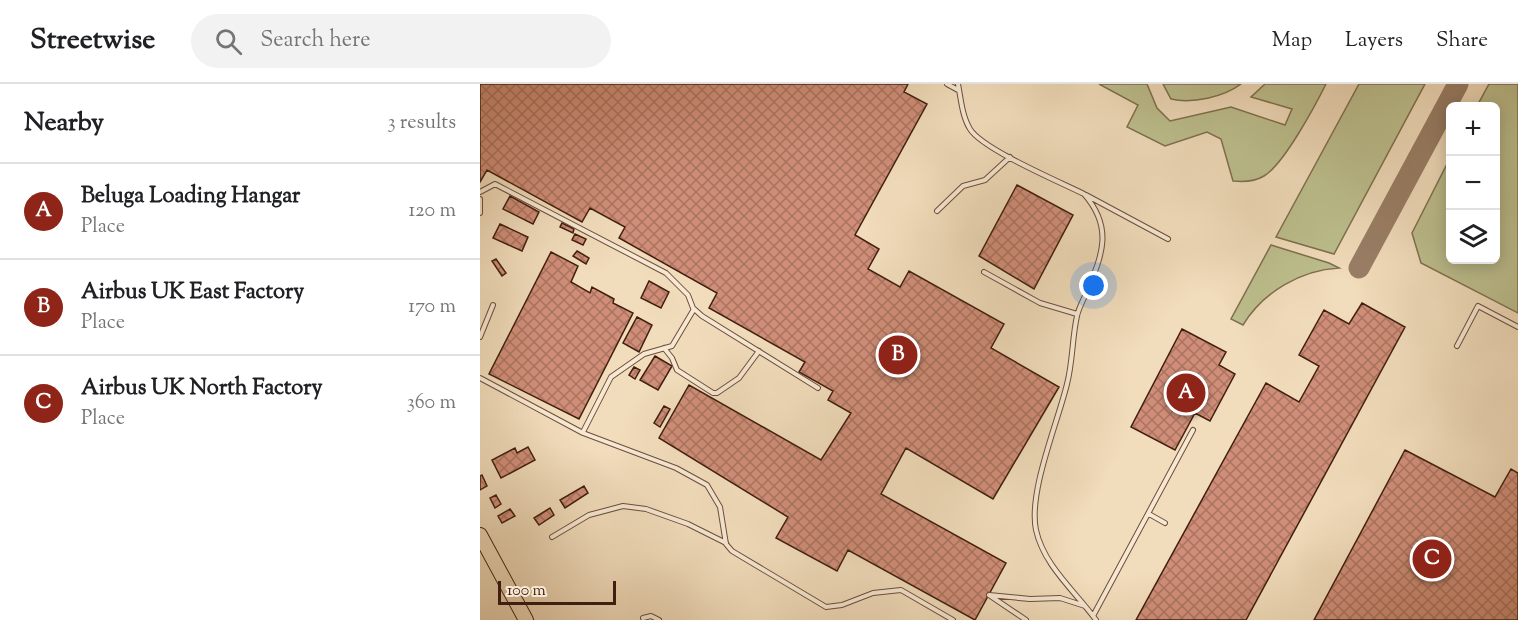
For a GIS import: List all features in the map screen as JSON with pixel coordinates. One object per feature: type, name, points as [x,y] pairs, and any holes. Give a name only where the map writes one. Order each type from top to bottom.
[{"type":"main road","points":[[480,535],[526,620]]},
{"type":"lane","points":[[947,84],[959,91]]},
{"type":"lane","points":[[958,84],[970,129],[986,144],[1168,239]]},
{"type":"lane","points":[[937,211],[963,186],[985,180],[1010,157]]},
{"type":"lane","points":[[480,192],[495,184],[666,273],[688,295],[694,309],[818,388]]},
{"type":"lane","points":[[1084,194],[1096,211],[1103,234],[1102,255],[1077,314],[1068,382],[1041,478],[1035,517],[1036,530],[1046,555],[1062,579],[1094,618],[1193,430]]},
{"type":"lane","points":[[480,199],[480,213]]},
{"type":"lane","points":[[984,272],[1040,303],[1077,314]]},
{"type":"lane","points":[[480,337],[493,305]]},
{"type":"lane","points":[[1457,346],[1478,306],[1518,327]]},
{"type":"lane","points":[[583,432],[611,377],[644,354],[672,346],[694,309]]},
{"type":"lane","points":[[664,348],[672,358],[677,370],[713,393],[717,393],[739,378],[759,351]]},
{"type":"lane","points":[[480,378],[583,432],[676,468],[707,485],[720,507],[726,544]]},
{"type":"lane","points":[[552,537],[589,515],[623,506],[646,509],[688,524],[726,544],[732,551],[826,607],[842,605],[873,592],[901,590],[953,620]]},
{"type":"lane","points":[[1149,514],[1165,523]]},
{"type":"lane","points":[[1026,620],[989,595],[1030,599],[1060,598],[1086,606]]},
{"type":"lane","points":[[643,618],[651,616],[659,620]]},
{"type":"green space","points":[[1099,84],[1147,84],[1157,108],[1170,121],[1231,107],[1285,125],[1292,109],[1251,97],[1265,84],[1326,84],[1298,134],[1272,170],[1260,178],[1233,181],[1221,139],[1207,132],[1165,146],[1127,127],[1138,105]]},
{"type":"green space","points":[[1163,84],[1241,84],[1217,96],[1188,101],[1171,99]]},
{"type":"green space","points":[[1359,84],[1425,84],[1334,254],[1276,237]]},
{"type":"green space","points":[[1489,84],[1518,84],[1518,313],[1421,263],[1412,233],[1446,166],[1446,264],[1500,264],[1500,102],[1479,102]]},
{"type":"green space","points":[[1271,245],[1339,268],[1311,273],[1284,285],[1261,302],[1243,325],[1231,319]]},
{"type":"building","points":[[480,84],[908,84],[904,92],[927,104],[855,235],[879,249],[868,269],[900,287],[909,271],[1004,324],[991,348],[1059,387],[993,499],[906,448],[881,494],[1006,563],[975,620],[848,550],[837,571],[776,538],[788,517],[659,438],[689,385],[821,460],[851,413],[828,400],[833,391],[799,372],[805,362],[709,308],[717,293],[619,238],[625,227],[590,208],[582,222],[487,170],[480,182]]},
{"type":"building","points":[[1017,185],[1073,215],[1034,289],[979,256]]},
{"type":"building","points":[[510,196],[539,212],[533,224],[503,209]]},
{"type":"building","points":[[562,223],[574,229],[573,233],[560,227]]},
{"type":"building","points":[[500,224],[528,237],[522,251],[493,238]]},
{"type":"building","points":[[575,234],[586,239],[583,245],[572,240]]},
{"type":"building","points":[[577,251],[589,258],[586,264],[573,256]]},
{"type":"building","points":[[551,252],[578,266],[571,282],[590,293],[592,287],[614,299],[613,303],[633,313],[579,419],[489,374]]},
{"type":"building","points":[[496,259],[506,273],[502,276],[492,261]]},
{"type":"building","points":[[649,281],[669,292],[661,308],[641,298]]},
{"type":"building","points":[[1362,303],[1405,327],[1246,620],[1136,620],[1266,383],[1299,402],[1319,366],[1299,355],[1324,310],[1349,324]]},
{"type":"building","points":[[637,317],[652,325],[639,352],[623,343]]},
{"type":"building","points":[[1182,329],[1226,352],[1219,365],[1235,374],[1210,421],[1195,413],[1175,450],[1131,427]]},
{"type":"building","points":[[655,356],[672,366],[658,390],[640,380]]},
{"type":"building","points":[[634,367],[640,370],[635,379],[629,375]]},
{"type":"building","points":[[664,406],[670,409],[660,427],[654,423]]},
{"type":"building","points":[[528,447],[535,460],[501,478],[492,460],[515,448],[517,453]]},
{"type":"building","points":[[1405,450],[1495,497],[1511,469],[1518,473],[1518,620],[1314,620]]},
{"type":"building","points":[[482,475],[487,486],[480,490],[480,476]]},
{"type":"building","points":[[584,486],[588,493],[565,508],[560,500]]},
{"type":"building","points":[[496,495],[501,504],[495,508],[490,498]]},
{"type":"building","points":[[550,508],[554,515],[539,525],[534,518]]},
{"type":"building","points":[[510,509],[515,516],[502,523],[498,516]]},
{"type":"taxiway","points":[[1359,268],[1458,84]]},
{"type":"place","name":"Airbus UK East Factory","points":[[898,355]]},
{"type":"place","name":"Beluga Loading Hangar","points":[[1186,393]]},
{"type":"place","name":"Airbus UK North Factory","points":[[1432,559]]}]
